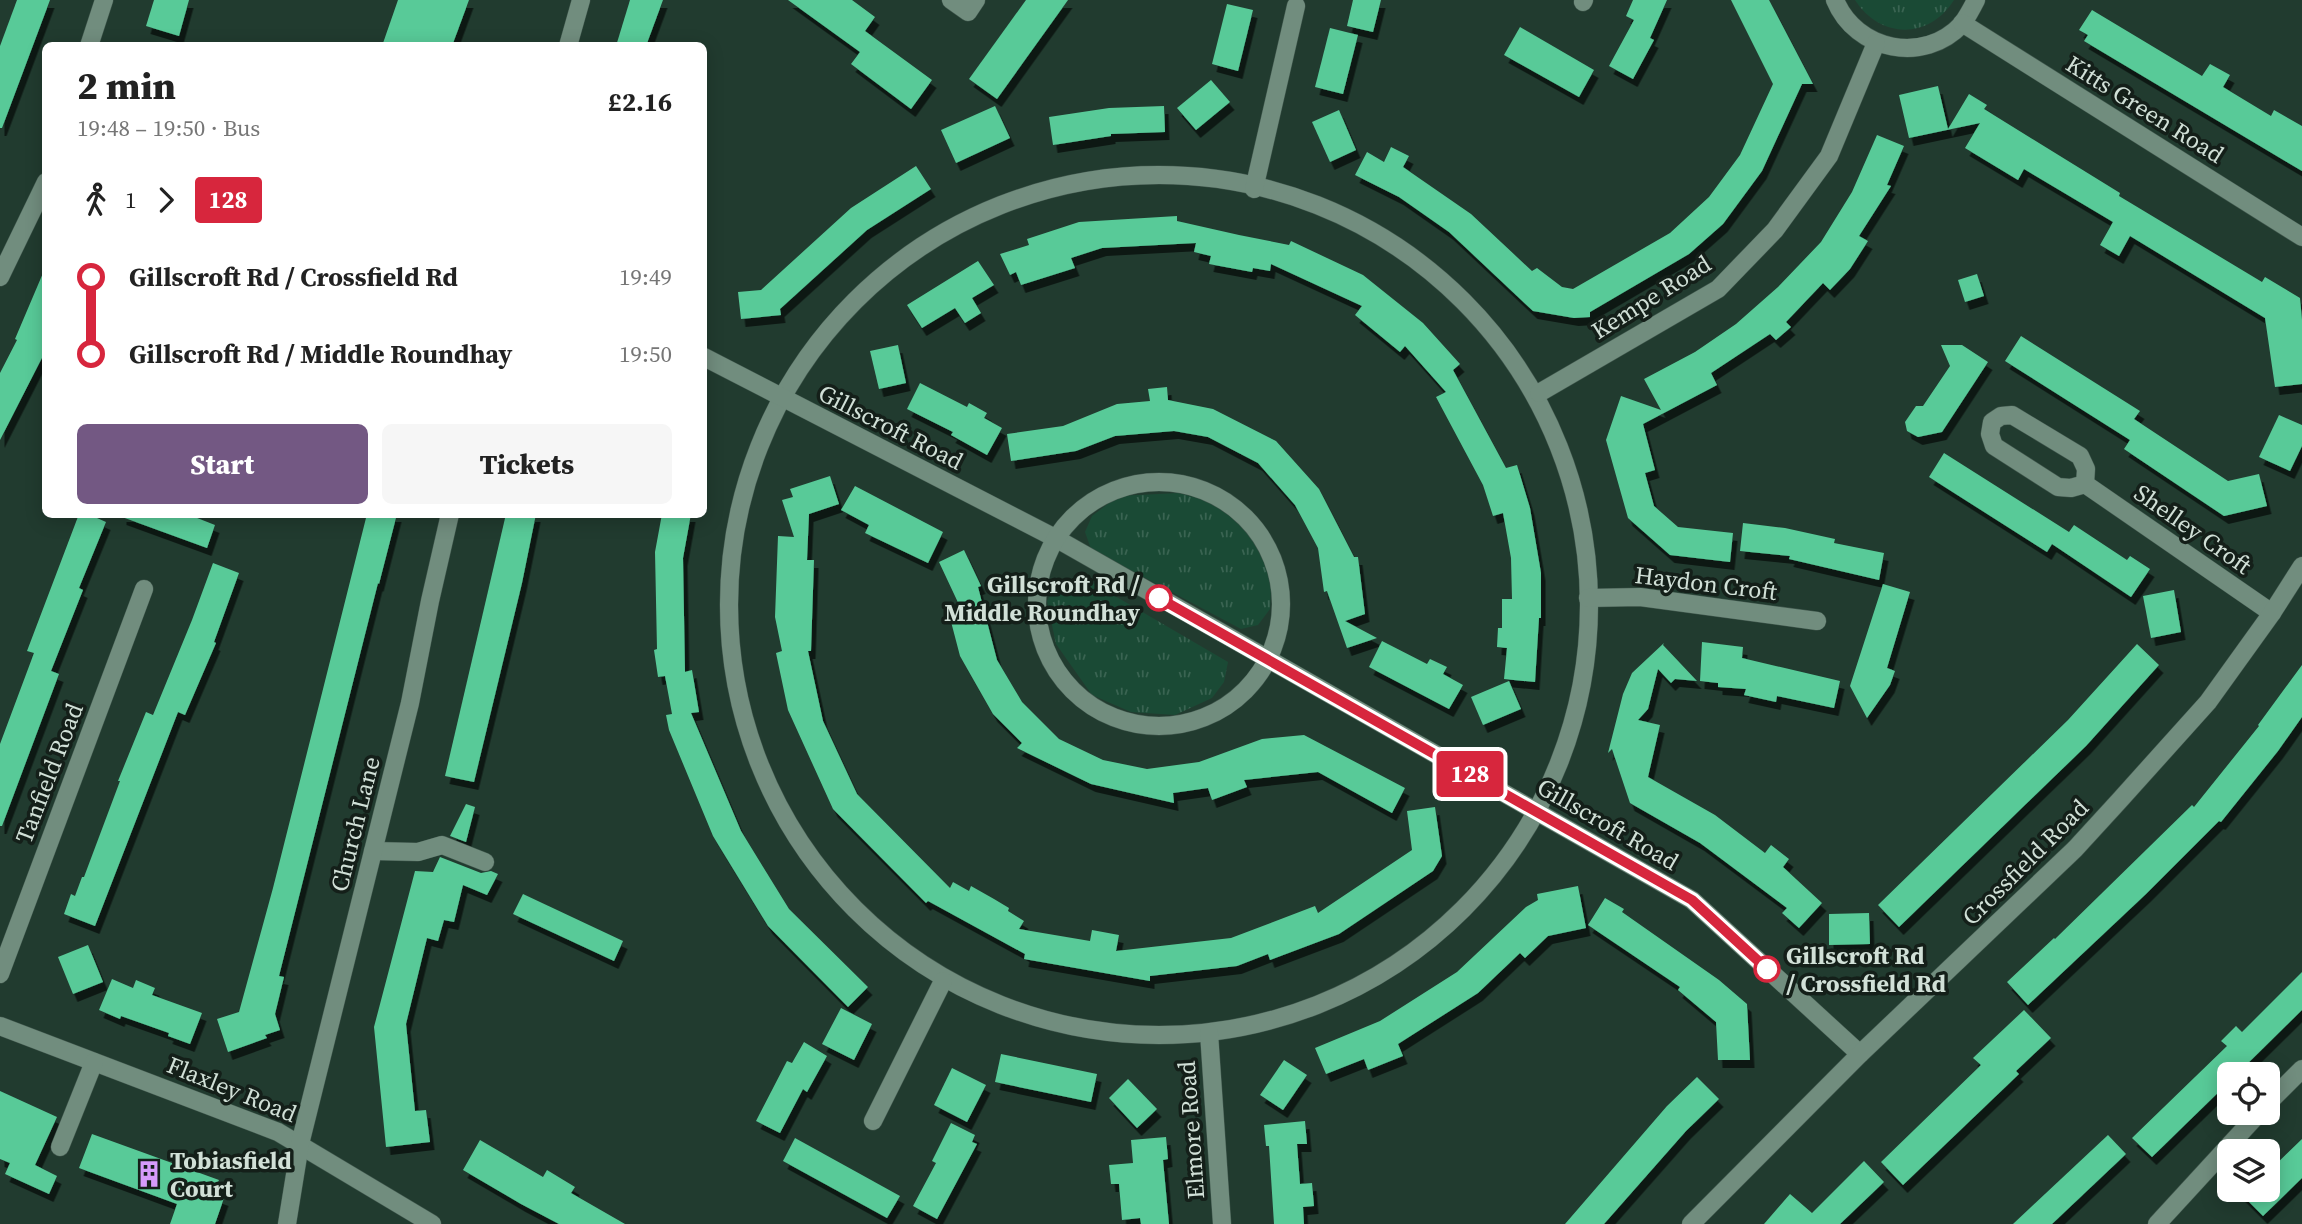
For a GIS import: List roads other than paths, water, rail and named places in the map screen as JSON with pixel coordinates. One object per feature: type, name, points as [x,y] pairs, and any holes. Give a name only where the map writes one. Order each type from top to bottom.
[{"type":"street","points":[[90,42],[104,0]]},
{"type":"street","points":[[569,42],[581,0]]},
{"type":"street","points":[[951,0],[968,12],[976,0]]},
{"type":"street","points":[[1835,0],[1855,30],[1876,43],[1901,49],[1927,46],[1942,40],[1962,23],[1976,0]]},
{"type":"street","points":[[1254,189],[1296,6]]},
{"type":"street","name":"Kitts Green Road","points":[[1962,23],[2302,237]]},
{"type":"street","name":"Kempe Road","points":[[1539,393],[1718,289],[1766,240],[1829,156],[1876,43]]},
{"type":"street","points":[[1185,175],[1254,189],[1333,213],[1393,245],[1456,288],[1539,393],[1567,467],[1584,524],[1588,598],[1586,669],[1571,747],[1535,811],[1477,891],[1441,930],[1398,965],[1331,996],[1259,1021],[1209,1033],[1139,1033],[1027,1016],[943,981],[845,900],[808,859],[781,814],[757,762],[742,710],[733,644],[732,593],[736,536],[747,478],[781,399],[818,343],[873,280],[932,239],[999,204],[1059,187],[1113,176],[1185,175]]},
{"type":"street","points":[[0,277],[42,190]]},
{"type":"street","name":"Gillscroft Road","points":[[707,360],[1057,539],[1692,900],[1860,1054]]},
{"type":"street","points":[[2012,415],[2080,456],[2086,469],[2085,484],[2071,488],[2058,487],[1994,446],[1990,434],[1992,422],[2001,416],[2012,415]]},
{"type":"street","points":[[1150,479],[1184,483],[1227,500],[1252,520],[1272,548],[1281,576],[1280,616],[1265,659],[1237,698],[1208,721],[1143,728],[1103,717],[1084,706],[1054,671],[1039,625],[1037,598],[1043,573],[1057,539],[1081,509],[1112,490],[1150,479]]},
{"type":"street","name":"Shelley Croft","points":[[2085,484],[2272,614]]},
{"type":"street","name":"Church Lane","points":[[287,1224],[300,1144],[410,703],[449,518]]},
{"type":"street","name":"Crossfield Road","points":[[1691,1224],[1860,1054],[2065,858],[2110,811],[2208,702],[2272,614],[2302,566]]},
{"type":"street","name":"Tanfield Road","points":[[0,974],[145,589]]},
{"type":"street","name":"Haydon Croft","points":[[1588,598],[1640,597],[1817,621]]},
{"type":"street","points":[[373,851],[418,852],[442,845],[485,862]]},
{"type":"street","points":[[873,1121],[943,981]]},
{"type":"street","name":"Flaxley Road","points":[[0,1026],[278,1132],[432,1224]]},
{"type":"street","name":"Elmore Road","points":[[1209,1033],[1222,1224]]},
{"type":"street","points":[[60,1147],[94,1062]]},
{"type":"street","points":[[2280,1091],[2302,1069]]},
{"type":"street","points":[[2157,1224],[2248,1125]]},
{"type":"place","name":"Gillscroft Rd / Middle Roundhay","points":[[1159,598]]},
{"type":"place","name":"Gillscroft Rd / Crossfield Rd","points":[[1767,969]]},
{"type":"place","name":"Tobiasfield Court","points":[[149,1174]]}]
